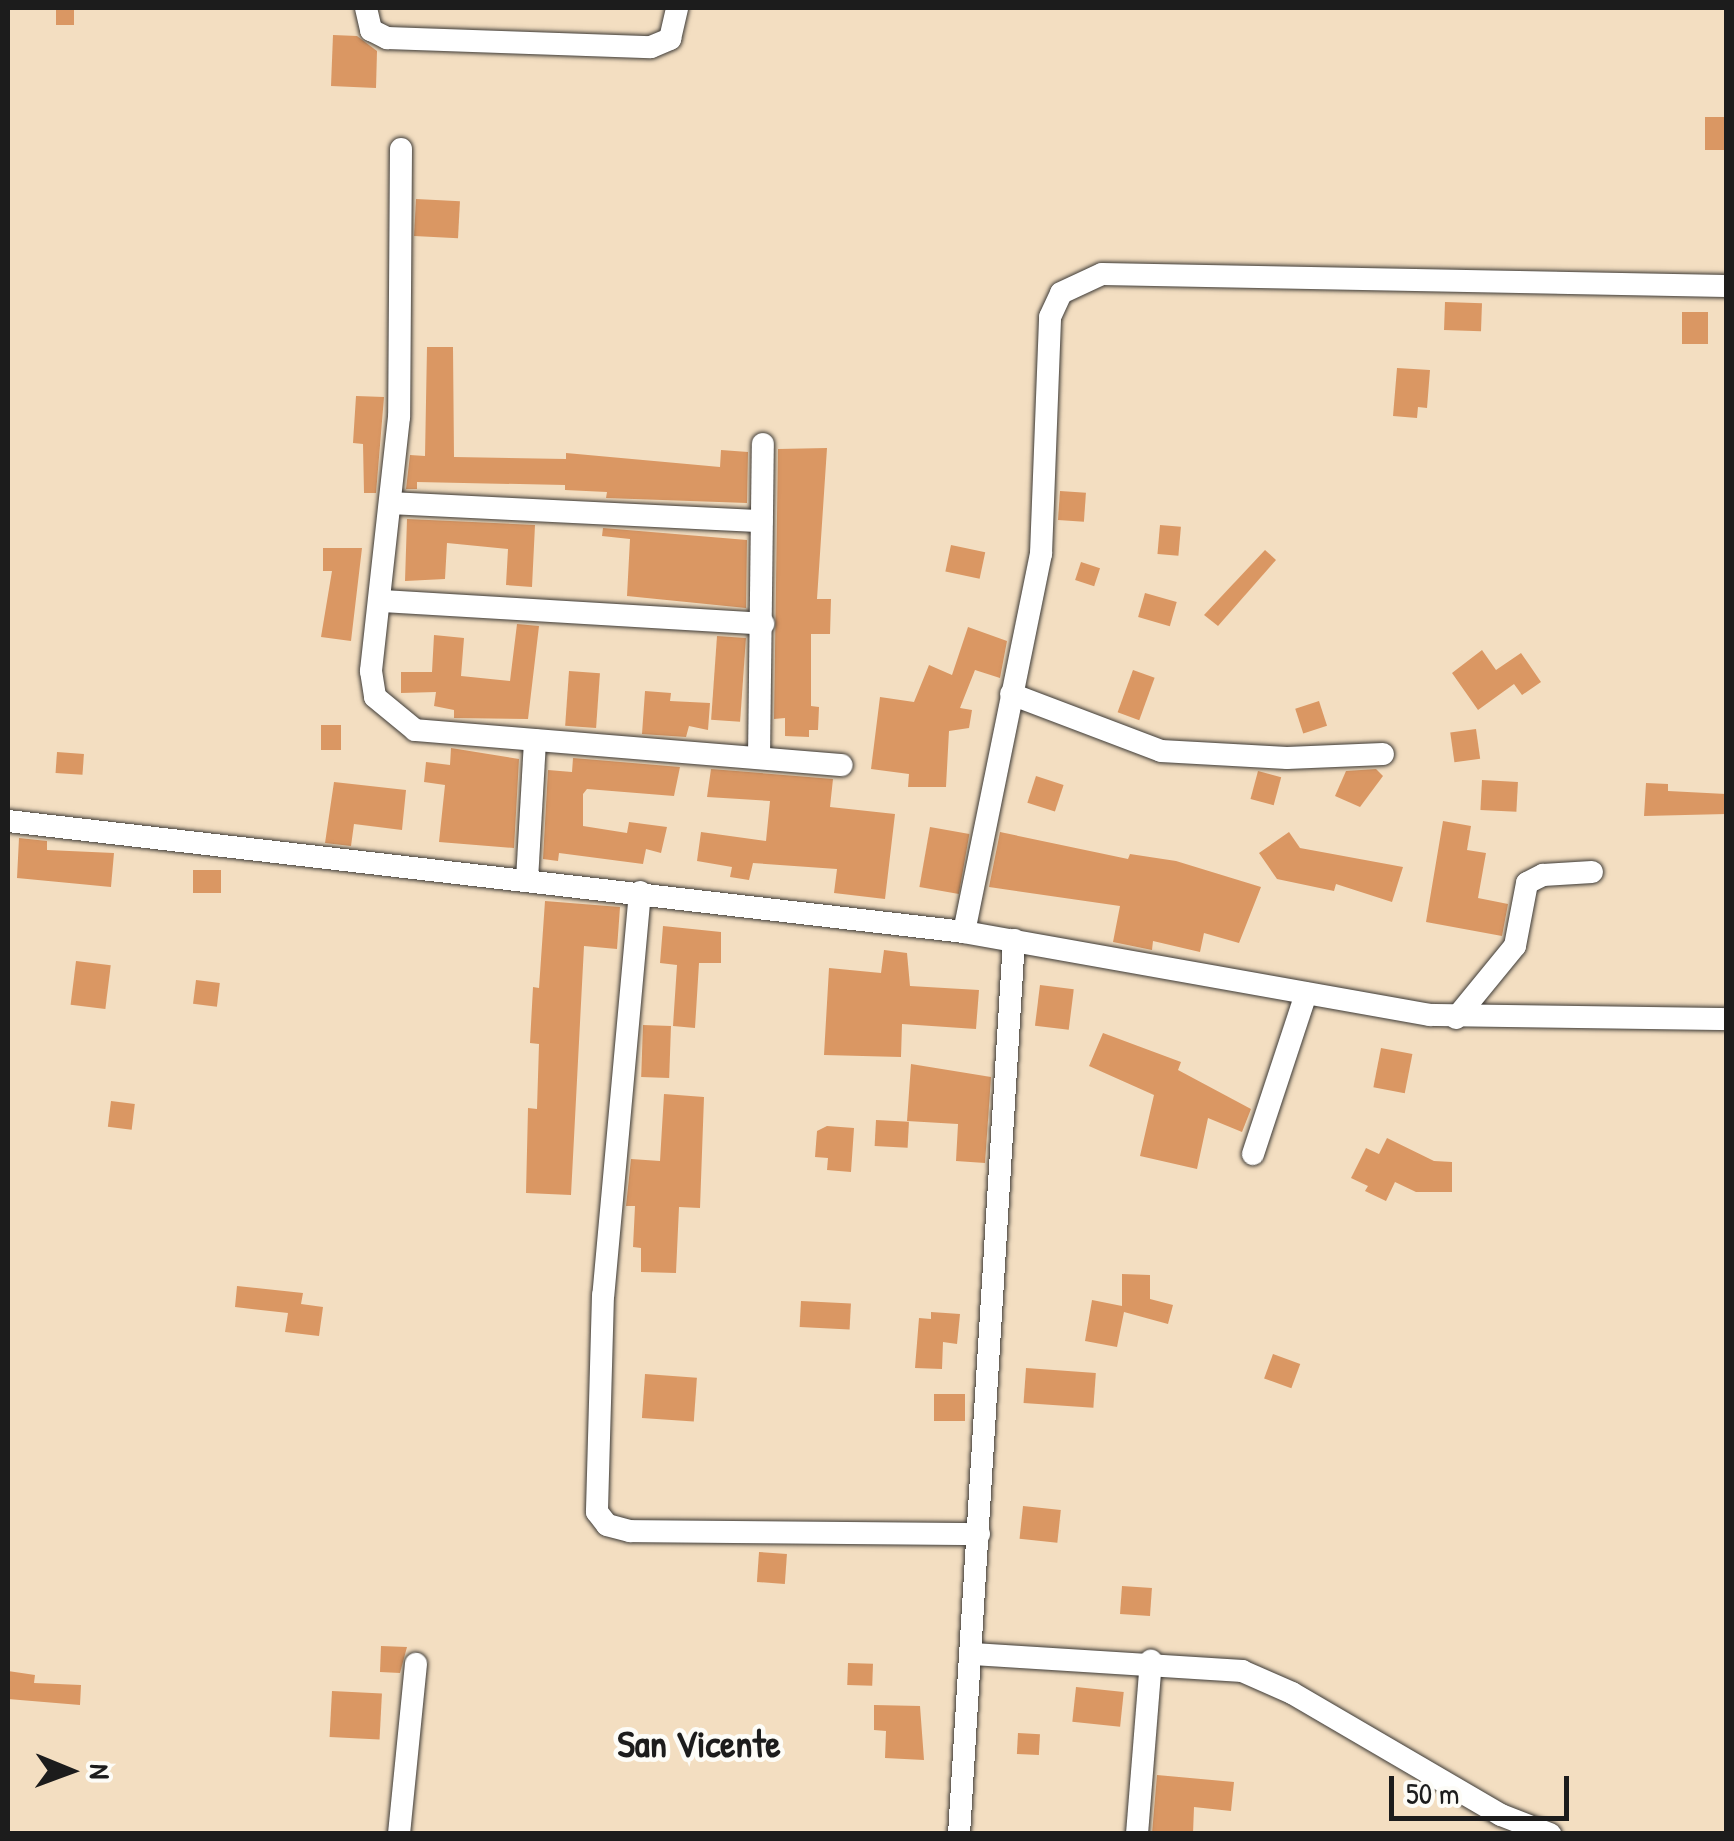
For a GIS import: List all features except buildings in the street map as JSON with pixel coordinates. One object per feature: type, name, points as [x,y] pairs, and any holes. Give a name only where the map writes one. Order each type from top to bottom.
[{"type":"street","points":[[366,8],[371,30],[387,38],[651,48],[670,40],[678,8]]},
{"type":"street","points":[[400,149],[399,417],[372,671],[375,697],[387,714],[415,730],[842,765]]},
{"type":"street","points":[[964,932],[1040,554],[1050,317],[1061,293],[1078,280],[1102,274],[1726,286]]},
{"type":"street","points":[[759,758],[762,444]]},
{"type":"street","points":[[390,503],[762,521]]},
{"type":"street","points":[[381,601],[762,624]]},
{"type":"street","points":[[1011,694],[1161,750],[1270,757],[1382,754]]},
{"type":"street","points":[[526,880],[535,740]]},
{"type":"street","points":[[8,822],[964,932],[1456,1018],[1726,1020]]},
{"type":"street","points":[[1456,1018],[1515,946],[1527,883],[1543,875],[1592,872]]},
{"type":"street","points":[[640,892],[603,1295],[597,1512],[607,1525],[630,1532],[980,1534]]},
{"type":"street","points":[[959,1834],[1014,940]]},
{"type":"street","points":[[1253,1154],[1306,994]]},
{"type":"street","points":[[972,1654],[1151,1662],[1267,1680],[1501,1815],[1550,1834]]},
{"type":"street","points":[[1138,1834],[1151,1662]]},
{"type":"street","points":[[399,1834],[416,1664]]},
{"type":"district","name":"San Vicente","points":[[699,1744]]}]
